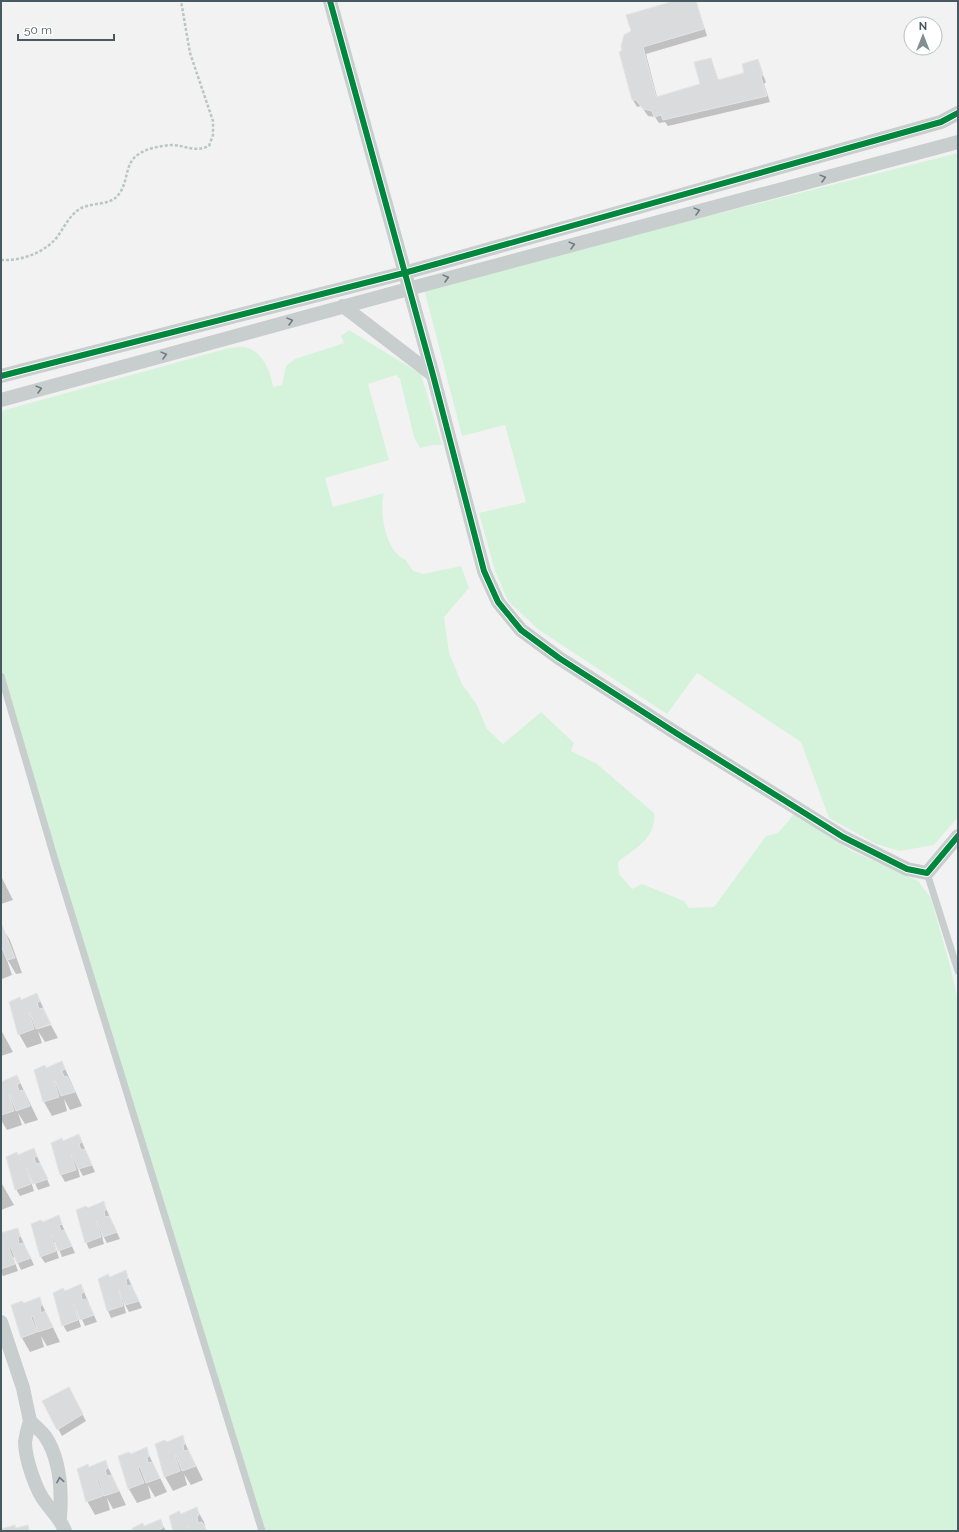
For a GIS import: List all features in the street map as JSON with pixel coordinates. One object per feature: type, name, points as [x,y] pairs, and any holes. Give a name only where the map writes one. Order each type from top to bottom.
[{"type":"street","points":[[330,1],[433,375],[484,571],[498,602],[521,630],[559,658],[676,733],[844,837],[907,869],[927,874],[958,836]]},
{"type":"street","points":[[1,376],[404,273],[941,122],[958,113]]},
{"type":"street","points":[[1,400],[408,288],[958,142]]},
{"type":"street","points":[[343,306],[433,375]]},
{"type":"street","points":[[1,1322],[23,1388],[30,1421],[25,1442],[29,1463],[45,1503],[63,1525]]},
{"type":"street","points":[[30,1421],[44,1435],[51,1448],[62,1492],[63,1525]]},
{"type":"lane","points":[[1,676],[55,860],[262,1531]]},
{"type":"lane","points":[[927,874],[958,971]]},
{"type":"path","points":[[1,260],[19,259],[46,249],[78,211],[87,206],[113,200],[120,193],[129,164],[138,154],[152,148],[171,145],[200,150],[209,146],[213,135],[213,121],[190,53],[181,1]]},
{"type":"green space","points":[[958,153],[958,817],[934,845],[900,851],[876,844],[829,818],[801,742],[697,673],[667,714],[539,630],[508,601],[495,571],[479,513],[526,502],[505,425],[462,436],[423,285],[597,244]]},
{"type":"green space","points":[[349,330],[421,374],[442,445],[433,445],[420,448],[414,437],[400,379],[396,375],[368,384],[389,460],[325,478],[333,507],[384,493],[382,510],[388,540],[393,549],[399,556],[406,560],[413,571],[423,574],[461,566],[469,588],[444,617],[449,653],[462,684],[477,705],[487,729],[503,744],[541,712],[574,743],[571,751],[597,764],[654,813],[652,829],[644,842],[618,862],[619,874],[632,889],[642,884],[684,901],[689,908],[714,907],[766,836],[778,833],[794,814],[850,850],[918,881],[931,898],[951,969],[958,1001],[958,1531],[262,1531],[1,675],[1,411],[229,348],[239,347],[245,347],[256,352],[265,362],[273,387],[282,385],[286,366],[295,359],[344,343],[341,336]]},
{"type":"building","points":[[674,1],[696,1],[704,29],[643,47],[656,97],[700,84],[694,62],[711,58],[718,80],[744,73],[742,64],[758,59],[763,74],[761,77],[767,96],[663,120],[661,115],[654,117],[652,111],[643,109],[636,100],[632,100],[619,52],[622,50],[621,46],[624,35],[631,31],[626,15]]},
{"type":"building","points":[[1,925],[15,958],[7,960],[1,946]]},
{"type":"building","points":[[37,993],[40,1001],[37,1003],[39,1009],[43,1008],[51,1024],[36,1029],[29,1013],[34,1029],[18,1035],[9,1002],[20,997],[21,1000]]},
{"type":"building","points":[[62,1061],[65,1069],[62,1071],[64,1077],[67,1076],[75,1092],[61,1096],[54,1081],[59,1097],[43,1102],[34,1070],[45,1065],[46,1068]]},
{"type":"building","points":[[17,1075],[20,1083],[17,1085],[19,1091],[23,1090],[30,1106],[16,1111],[9,1095],[14,1111],[1,1115],[1,1082]]},
{"type":"building","points":[[79,1134],[82,1142],[79,1144],[81,1150],[85,1149],[92,1165],[78,1169],[71,1154],[76,1170],[60,1175],[51,1143],[62,1138],[63,1141]]},
{"type":"building","points":[[34,1148],[37,1156],[34,1158],[36,1164],[40,1163],[48,1179],[33,1184],[26,1168],[31,1184],[15,1190],[6,1157],[17,1152],[18,1155]]},
{"type":"building","points":[[104,1201],[106,1210],[104,1211],[105,1217],[109,1216],[117,1232],[103,1237],[96,1221],[101,1237],[85,1243],[76,1210],[86,1206],[88,1208]]},
{"type":"building","points":[[59,1215],[62,1224],[59,1225],[61,1231],[64,1230],[72,1246],[58,1251],[52,1235],[51,1236],[56,1251],[40,1257],[31,1224],[41,1220],[43,1222]]},
{"type":"building","points":[[18,1228],[20,1236],[18,1238],[19,1244],[23,1243],[31,1258],[17,1263],[11,1248],[9,1248],[15,1264],[1,1269],[1,1233]]},
{"type":"building","points":[[126,1270],[128,1278],[126,1280],[127,1286],[131,1285],[139,1301],[125,1305],[119,1290],[123,1306],[107,1311],[98,1279],[108,1274],[110,1277]]},
{"type":"building","points":[[81,1284],[84,1292],[81,1294],[82,1300],[86,1299],[94,1315],[80,1320],[73,1304],[78,1320],[62,1326],[53,1293],[63,1288],[65,1291]]},
{"type":"building","points":[[40,1297],[42,1305],[40,1307],[41,1313],[45,1311],[53,1327],[38,1332],[33,1316],[31,1317],[37,1332],[21,1338],[11,1305],[22,1301],[24,1303]]},
{"type":"building","points":[[69,1387],[83,1414],[57,1430],[42,1401]]},
{"type":"building","points":[[183,1435],[185,1444],[183,1445],[184,1451],[188,1450],[196,1466],[182,1471],[176,1455],[175,1456],[180,1471],[164,1477],[155,1444],[165,1440],[167,1442]]},
{"type":"building","points":[[147,1447],[149,1456],[147,1458],[148,1463],[152,1462],[160,1478],[146,1483],[140,1467],[138,1468],[144,1483],[128,1489],[118,1456],[129,1452],[131,1454]]},
{"type":"building","points":[[106,1460],[108,1468],[105,1470],[107,1476],[111,1475],[119,1491],[104,1496],[99,1480],[97,1480],[103,1496],[86,1502],[77,1469],[88,1464],[89,1467]]},
{"type":"building","points":[[197,1507],[199,1515],[197,1517],[198,1523],[202,1522],[207,1531],[191,1531],[190,1527],[188,1527],[190,1531],[173,1531],[169,1516],[179,1511],[181,1514]]},
{"type":"building","points":[[161,1519],[163,1528],[160,1529],[161,1531],[133,1531],[132,1528],[143,1523],[144,1526]]},
{"type":"building","points":[[15,1525],[16,1528],[28,1525],[29,1531],[1,1531],[1,1529]]},
{"type":"cycle path","points":[[330,1],[433,375],[484,571],[498,602],[521,630],[559,658],[843,837],[907,869],[927,873],[958,836]]},
{"type":"cycle path","points":[[1,376],[404,273],[941,122],[958,113]]}]
